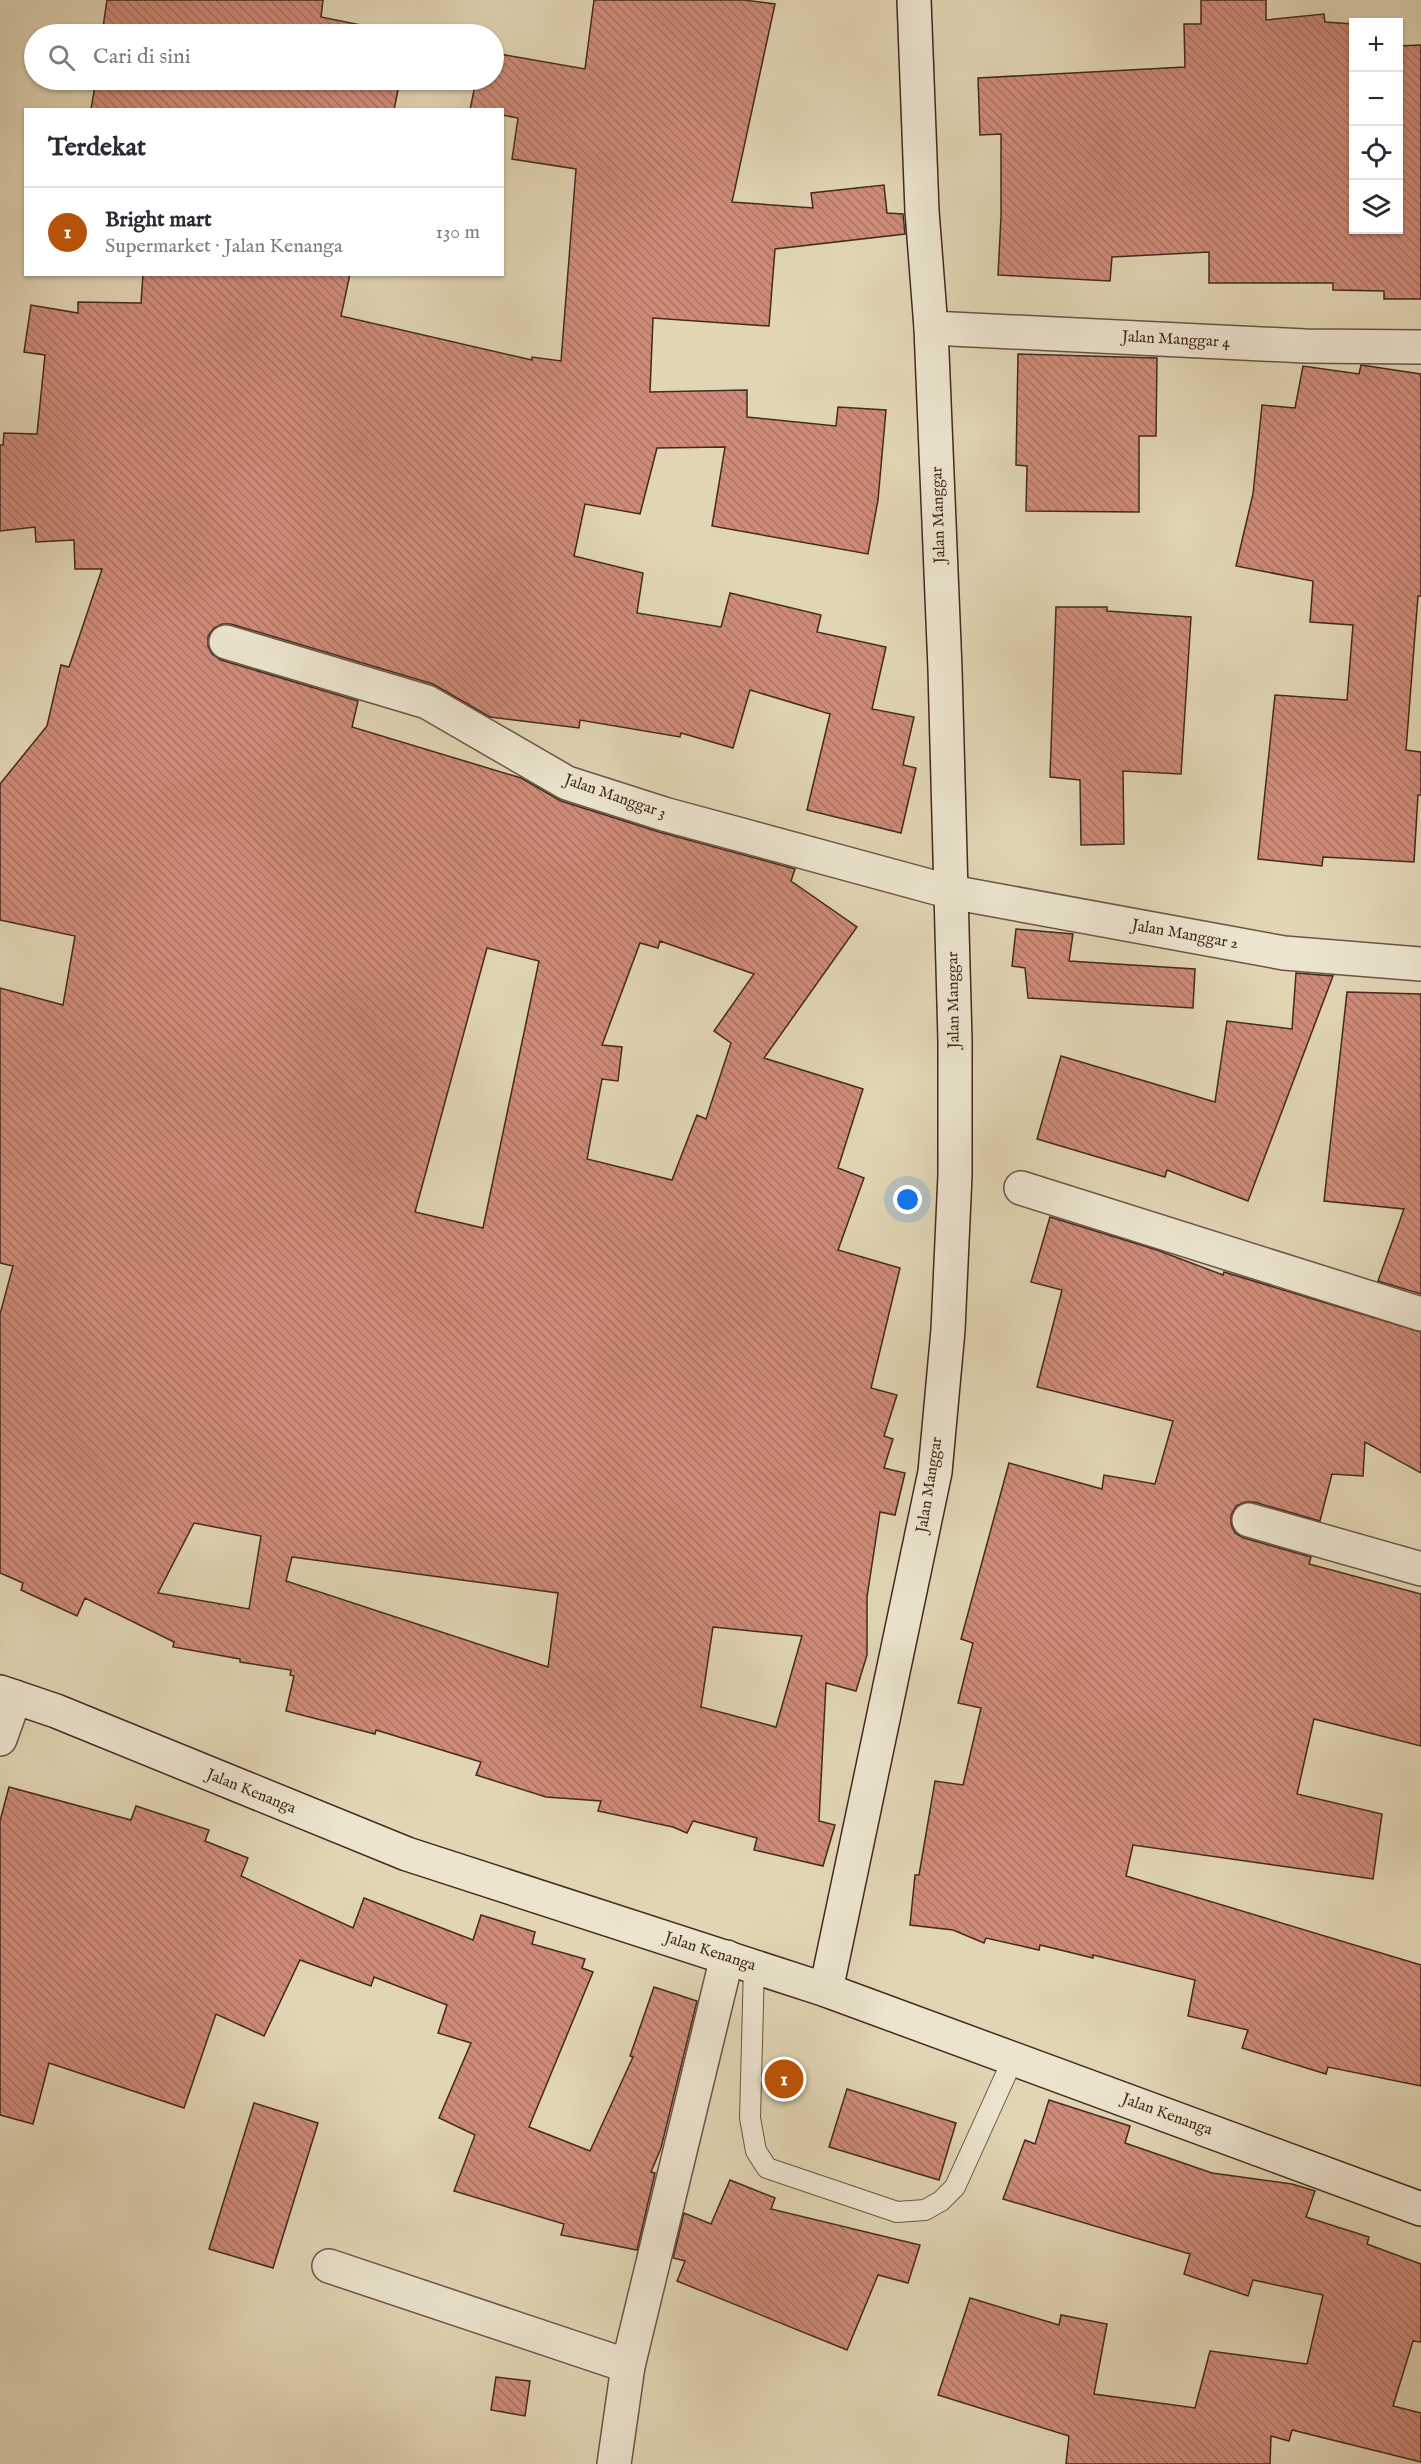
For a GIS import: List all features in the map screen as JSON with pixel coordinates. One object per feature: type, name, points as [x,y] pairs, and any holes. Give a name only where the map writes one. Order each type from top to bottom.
[{"type":"main road","name":"Jalan Manggar","points":[[826,1989],[935,1472],[948,1330],[956,1175],[956,1041],[945,669],[914,0]]},
{"type":"main road","name":"Jalan Manggar 4","points":[[931,328],[1305,346],[1421,347]]},
{"type":"main road","name":"Jalan Manggar 3","points":[[226,642],[427,702],[567,783],[664,814],[951,892]]},
{"type":"main road","name":"Jalan Manggar 2","points":[[951,892],[1284,953],[1421,964]]},
{"type":"main road","points":[[1021,1188],[1421,1314]]},
{"type":"main road","points":[[1249,1520],[1421,1569]]},
{"type":"main road","name":"Jalan Kenanga","points":[[7,1694],[56,1711],[407,1854],[826,1989],[1421,2210]]},
{"type":"main road","points":[[0,1739],[7,1694]]},
{"type":"main road","points":[[614,2464],[628,2366],[740,1962]]},
{"type":"main road","points":[[329,2266],[628,2366]]},
{"type":"lane","points":[[740,1962],[750,2118],[756,2151],[767,2168],[897,2212],[925,2210],[941,2201],[955,2187],[1013,2059]]},
{"type":"building","points":[[107,0],[323,0],[321,17],[356,24],[103,24]]},
{"type":"building","points":[[594,0],[744,0],[775,4],[732,202],[813,208],[811,193],[884,185],[887,213],[903,214],[905,234],[775,249],[769,326],[653,318],[650,392],[747,390],[747,417],[836,426],[838,407],[886,410],[878,500],[868,554],[712,526],[725,447],[657,448],[640,514],[585,504],[574,556],[643,573],[637,613],[721,627],[730,593],[821,615],[817,632],[886,647],[872,709],[914,717],[903,765],[916,768],[901,833],[807,810],[830,714],[750,690],[733,748],[681,733],[680,737],[580,720],[579,728],[490,717],[433,684],[231,624],[222,624],[214,628],[208,636],[208,646],[212,654],[221,660],[358,701],[352,727],[521,778],[561,801],[659,832],[795,869],[791,881],[857,927],[764,1058],[863,1089],[838,1168],[864,1178],[838,1250],[900,1268],[871,1388],[897,1395],[884,1436],[893,1439],[884,1468],[905,1473],[895,1515],[880,1512],[867,1597],[867,1655],[856,1691],[826,1683],[819,1821],[835,1825],[823,1866],[754,1850],[757,1838],[693,1821],[687,1833],[673,1827],[598,1811],[601,1801],[546,1797],[476,1775],[481,1762],[376,1730],[375,1734],[286,1711],[294,1676],[290,1675],[291,1670],[240,1662],[240,1659],[173,1647],[174,1642],[85,1598],[77,1616],[21,1590],[23,1583],[0,1573],[0,1314],[13,1266],[0,1263],[0,988],[63,1005],[75,936],[0,920],[0,784],[47,726],[61,665],[69,667],[102,569],[75,569],[74,540],[36,542],[35,527],[0,531],[0,445],[3,445],[4,433],[37,434],[45,355],[24,352],[31,305],[78,313],[78,302],[141,303],[143,276],[350,276],[341,316],[532,360],[532,357],[561,361],[576,169],[512,159],[518,118],[504,115],[504,108],[470,108],[474,90],[504,90],[504,55],[585,69]],"holes":[[[660,941],[754,974],[714,1031],[731,1043],[706,1119],[697,1115],[672,1180],[587,1159],[602,1079],[618,1081],[622,1047],[602,1045],[640,943],[658,948]],[[487,948],[539,961],[483,1228],[415,1212]],[[194,1523],[261,1536],[249,1609],[158,1593]],[[292,1557],[558,1593],[548,1667],[286,1581]],[[713,1627],[802,1636],[776,1727],[701,1707]]]},
{"type":"building","points":[[1201,0],[1266,0],[1266,20],[1324,14],[1325,22],[1349,24],[1349,234],[1403,234],[1403,46],[1421,45],[1421,299],[1384,299],[1384,291],[1333,290],[1333,283],[1209,283],[1209,252],[1112,257],[1110,281],[998,275],[1001,134],[980,135],[978,78],[1185,67],[1184,24],[1201,24]]},
{"type":"building","points":[[94,90],[398,90],[394,108],[91,108]]},
{"type":"building","points":[[1018,354],[1157,358],[1156,436],[1139,436],[1139,512],[1026,511],[1027,466],[1016,465]]},
{"type":"building","points":[[1361,365],[1421,374],[1421,596],[1418,596],[1406,750],[1421,752],[1421,795],[1418,795],[1414,862],[1323,857],[1322,866],[1258,859],[1275,695],[1347,700],[1353,625],[1310,622],[1313,581],[1236,566],[1253,494],[1262,405],[1295,408],[1303,366],[1359,374]]},
{"type":"building","points":[[1056,607],[1107,607],[1107,611],[1191,617],[1181,774],[1123,771],[1124,844],[1081,845],[1080,780],[1050,777]]},
{"type":"building","points":[[1016,929],[1073,934],[1069,961],[1195,969],[1193,1008],[1028,998],[1025,968],[1012,966]]},
{"type":"building","points":[[1296,973],[1333,976],[1248,1201],[1167,1170],[1165,1177],[1037,1139],[1061,1056],[1215,1102],[1227,1021],[1292,1029]]},
{"type":"building","points":[[1347,992],[1421,994],[1421,1294],[1378,1281],[1404,1209],[1324,1201]]},
{"type":"building","points":[[1050,1217],[1157,1250],[1223,1275],[1224,1272],[1421,1332],[1421,1473],[1365,1442],[1363,1476],[1332,1474],[1320,1521],[1254,1502],[1245,1502],[1236,1506],[1231,1515],[1231,1524],[1235,1533],[1244,1538],[1311,1557],[1309,1564],[1421,1594],[1421,1746],[1314,1719],[1297,1794],[1382,1814],[1373,1879],[1133,1845],[1126,1876],[1421,1965],[1421,2086],[1328,2067],[1326,2074],[1242,2048],[1248,2030],[1188,2016],[1195,1980],[1093,1955],[1093,1958],[1040,1945],[1039,1950],[986,1938],[984,1943],[953,1930],[910,1925],[915,1875],[919,1875],[935,1781],[963,1785],[981,1708],[958,1703],[973,1643],[961,1639],[1009,1463],[1102,1489],[1104,1475],[1155,1484],[1173,1421],[1037,1387],[1062,1290],[1031,1282]]},
{"type":"building","points":[[9,1787],[131,1820],[136,1806],[209,1830],[205,1841],[248,1858],[241,1876],[353,1928],[364,1898],[473,1940],[481,1915],[535,1932],[532,1944],[585,1959],[582,1968],[593,1972],[529,2127],[590,2151],[633,2057],[630,2056],[654,1987],[697,2001],[661,2148],[651,2172],[655,2173],[637,2250],[561,2235],[564,2224],[454,2191],[475,2135],[439,2118],[471,2043],[438,2033],[447,2005],[374,1977],[371,1986],[300,1960],[264,2036],[216,2014],[184,2108],[49,2063],[33,2124],[0,2115],[0,1821]]},
{"type":"building","points":[[847,2089],[956,2123],[939,2180],[829,2147]]},
{"type":"building","points":[[1049,2100],[1130,2126],[1125,2143],[1212,2173],[1292,2184],[1315,2191],[1306,2217],[1369,2237],[1367,2244],[1421,2264],[1421,2342],[1413,2341],[1393,2406],[1421,2413],[1421,2462],[1292,2430],[1289,2441],[1271,2436],[1270,2464],[1066,2464],[1069,2436],[938,2395],[970,2298],[1059,2325],[1061,2315],[1107,2324],[1094,2394],[1195,2408],[1210,2351],[1307,2364],[1323,2295],[1253,2280],[1248,2296],[1184,2274],[1190,2254],[1003,2199],[1025,2140],[1035,2144]]},
{"type":"building","points":[[254,2103],[318,2123],[273,2268],[209,2249]]},
{"type":"building","points":[[730,2180],[775,2198],[771,2209],[920,2245],[908,2283],[878,2275],[847,2350],[677,2281],[685,2261],[673,2258],[684,2213],[711,2224]]},
{"type":"building","points":[[496,2377],[530,2381],[525,2416],[491,2410]]},
{"type":"place","name":"Bright mart","points":[[784,2079]]}]
